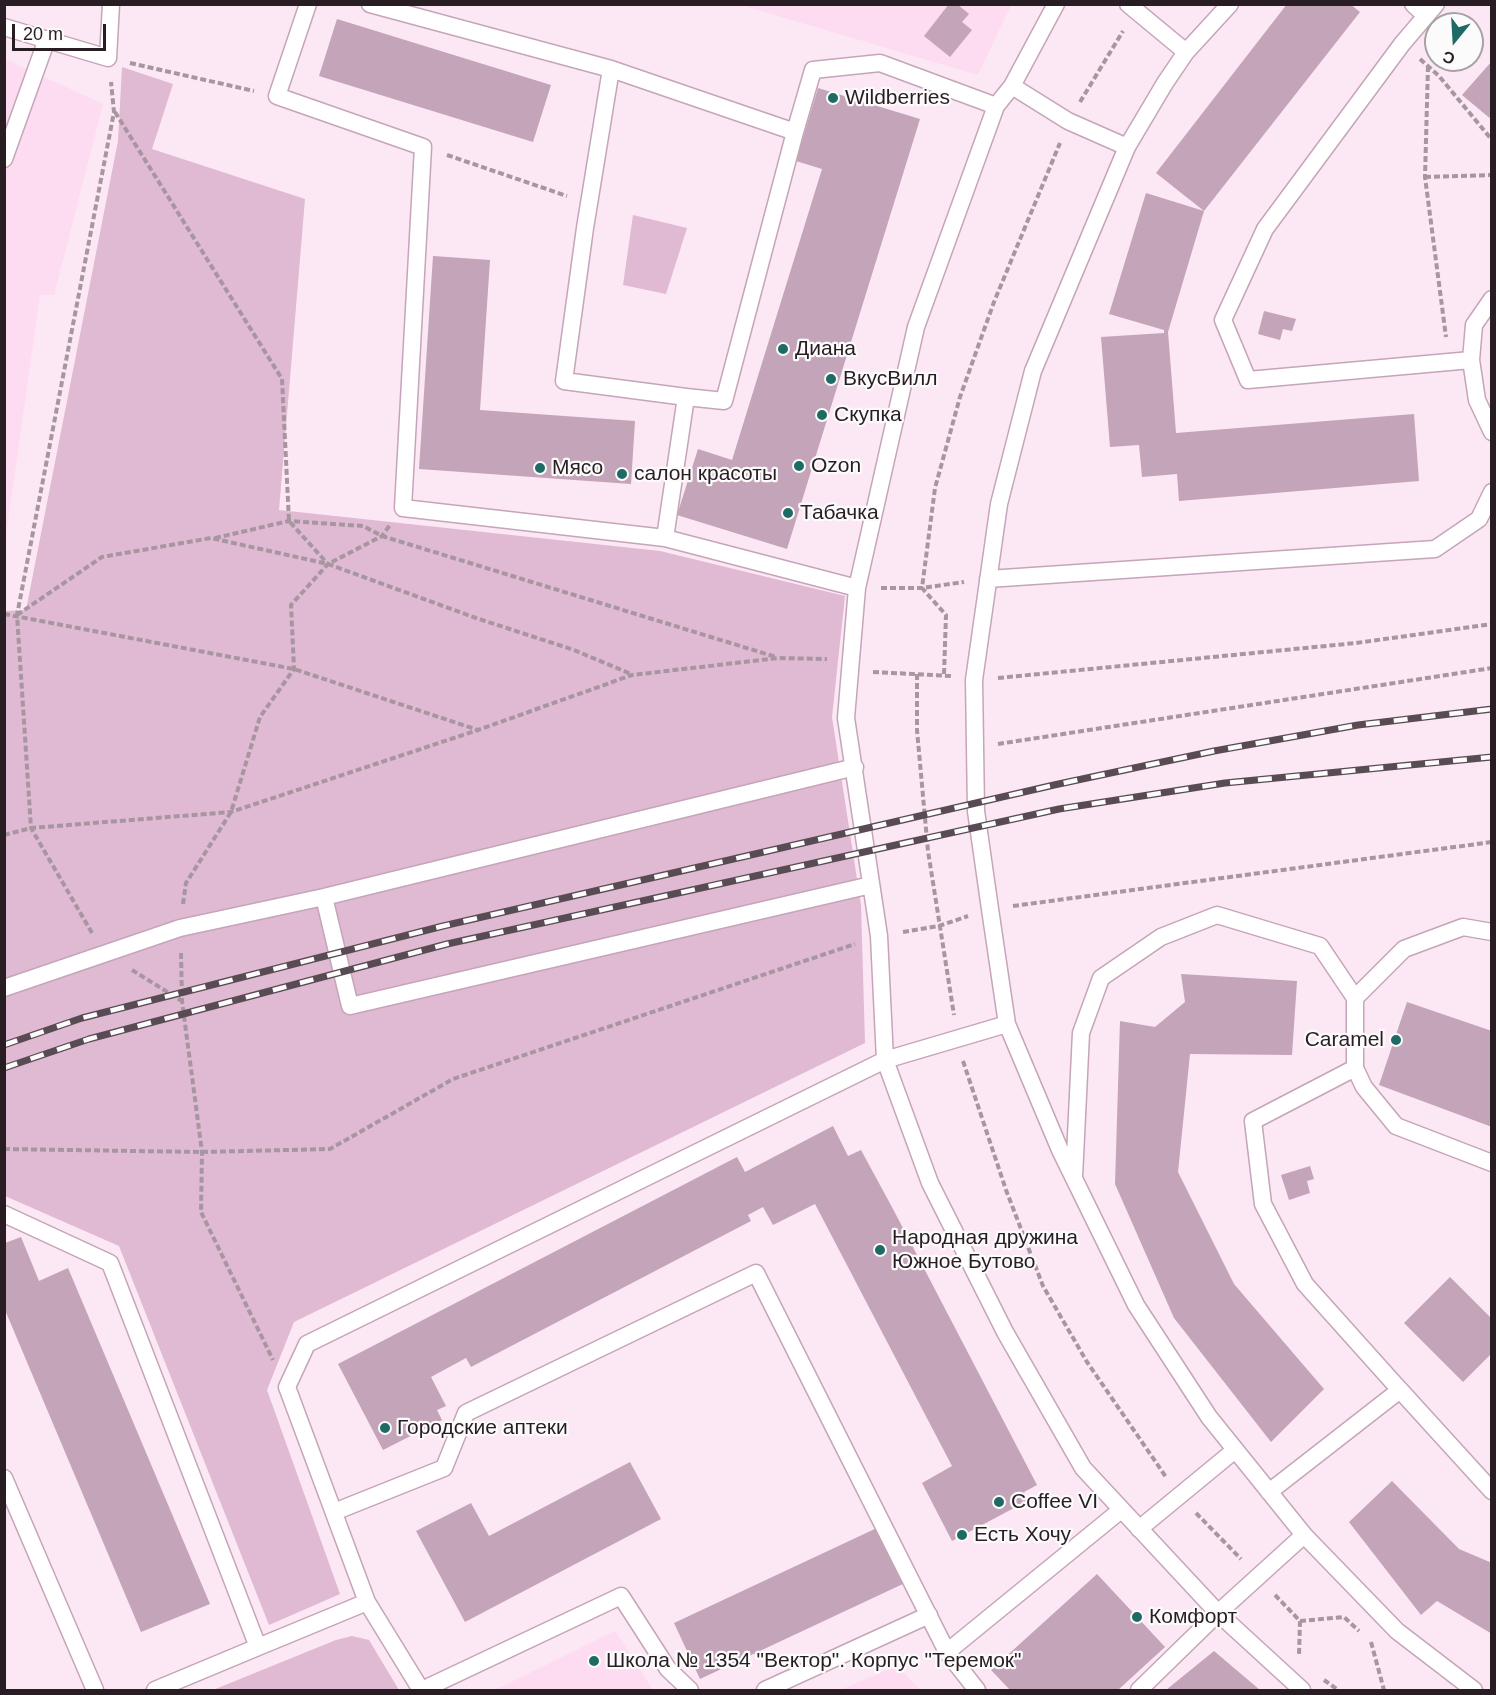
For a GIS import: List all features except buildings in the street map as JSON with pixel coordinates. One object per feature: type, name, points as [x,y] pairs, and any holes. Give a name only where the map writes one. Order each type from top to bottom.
[{"type":"lane","points":[[4,27],[108,58],[111,4]]},
{"type":"lane","points":[[308,4],[277,96],[423,147],[403,507],[665,538],[857,588]]},
{"type":"lane","points":[[370,4],[611,69],[795,132]]},
{"type":"lane","points":[[1056,4],[1011,86],[996,106],[916,327],[857,588],[846,718],[879,936],[885,1060],[930,1183],[1005,1332],[1083,1468],[1218,1613],[1302,1690]]},
{"type":"lane","points":[[1230,4],[1186,52],[1127,147],[1034,371],[999,504],[974,681],[976,811],[990,909],[1007,1024],[1060,1150],[1136,1305],[1209,1418],[1304,1535],[1397,1632],[1474,1690]]},
{"type":"lane","points":[[1413,4],[1431,10],[1402,44],[1266,229],[1223,320],[1248,380],[1471,360]]},
{"type":"lane","points":[[1131,7],[1186,52]]},
{"type":"lane","points":[[4,159],[47,39]]},
{"type":"lane","points":[[611,69],[564,381],[724,401],[813,70],[880,63],[996,106]]},
{"type":"lane","points":[[1011,86],[1068,121],[1127,147]]},
{"type":"lane","points":[[1491,299],[1474,325],[1471,360],[1477,400],[1491,432]]},
{"type":"lane","points":[[665,538],[687,397]]},
{"type":"lane","points":[[988,579],[1435,549],[1479,519],[1491,492]]},
{"type":"lane","points":[[4,988],[104,952],[180,928],[324,897],[855,767]]},
{"type":"lane","points":[[324,897],[350,1006],[871,885]]},
{"type":"lane","points":[[1073,1178],[1081,1033],[1101,978],[1161,937],[1217,915],[1320,946],[1355,998],[1355,1068],[1364,1087],[1396,1126],[1491,1163]]},
{"type":"lane","points":[[1355,998],[1404,949],[1463,927],[1491,932]]},
{"type":"lane","points":[[690,1690],[668,1669],[621,1596],[421,1690],[367,1602],[287,1387],[307,1344],[885,1060],[1007,1024]]},
{"type":"lane","points":[[1355,1068],[1253,1121],[1263,1204],[1305,1284],[1491,1491]]},
{"type":"lane","points":[[4,1214],[110,1263],[258,1647]]},
{"type":"lane","points":[[334,1512],[444,1468],[466,1413],[756,1274],[947,1652],[977,1690]]},
{"type":"lane","points":[[1269,1492],[1400,1390]]},
{"type":"lane","points":[[1139,1529],[1236,1450]]},
{"type":"lane","points":[[4,1478],[95,1690]]},
{"type":"lane","points":[[947,1652],[1121,1510]]},
{"type":"lane","points":[[1139,1690],[1218,1613],[1304,1535]]},
{"type":"lane","points":[[156,1690],[367,1602]]},
{"type":"lane","points":[[765,1690],[929,1615]]},
{"type":"path","points":[[944,674],[946,615],[922,588],[935,488],[960,397],[994,302],[1068,121],[1131,7]]},
{"type":"path","points":[[1402,44],[1424,63]]},
{"type":"path","points":[[182,1001],[104,952],[32,828],[17,615],[114,112],[108,58],[277,96]]},
{"type":"path","points":[[1428,72],[1425,177],[1449,363]]},
{"type":"path","points":[[1435,72],[1491,140]]},
{"type":"path","points":[[114,112],[282,379],[289,522],[328,564]]},
{"type":"path","points":[[423,147],[589,204]]},
{"type":"path","points":[[1425,177],[1491,175]]},
{"type":"path","points":[[17,615],[102,557],[289,522],[363,526],[382,536],[778,658]]},
{"type":"path","points":[[211,538],[328,564],[476,618],[574,650],[632,675]]},
{"type":"path","points":[[857,588],[922,588],[988,579]]},
{"type":"path","points":[[4,614],[294,669],[478,730]]},
{"type":"path","points":[[4,835],[32,828],[231,812],[478,730],[632,675],[778,658],[851,659],[869,672],[944,674],[974,681],[1356,642],[1491,624]]},
{"type":"path","points":[[976,748],[1491,668]]},
{"type":"path","points":[[4,1149],[202,1152],[330,1149],[453,1079],[879,936],[939,926],[990,909],[1491,842]]},
{"type":"path","points":[[1300,1621],[1344,1617],[1373,1644],[1384,1690]]},
{"type":"shaded area","points":[[741,5],[1011,5],[978,75]]},
{"type":"shaded area","points":[[5,59],[103,104],[54,295],[40,295],[5,542]]},
{"type":"shaded area","points":[[122,67],[173,84],[152,149],[305,199],[279,510],[660,551],[845,596],[832,717],[861,905],[865,1043],[294,1322],[267,1390],[340,1594],[269,1625],[119,1246],[5,1196],[5,611],[26,610],[118,141]]},
{"type":"shaded area","points":[[633,215],[687,228],[666,294],[623,285]]},
{"type":"shaded area","name":"Школа № 1354 \"Вектор\". Корпус \"Теремок\"","points":[[615,1631],[653,1690],[495,1690]]},
{"type":"shaded area","points":[[352,1636],[369,1640],[399,1690],[213,1690],[336,1640]]},
{"type":"shaded area","name":"Школа № 1354 \"Вектор\". Корпус \"Теремок\"","points":[[897,1666],[920,1690],[840,1690]]},
{"type":"railway","points":[[4,1045],[82,1018],[443,926],[1054,785],[1214,751],[1358,725],[1492,709]]},
{"type":"railway","points":[[4,1068],[89,1039],[447,944],[1059,809],[1225,783],[1492,757]]},
{"type":"place","name":"Wildberries","points":[[833,98]]},
{"type":"place","name":"Диана","points":[[783,349]]},
{"type":"place","name":"ВкусВилл","points":[[831,379]]},
{"type":"place","name":"Скупка","points":[[822,415]]},
{"type":"place","name":"Ozon","points":[[799,466]]},
{"type":"place","name":"Мясо","points":[[540,468]]},
{"type":"place","name":"салон красоты","points":[[622,474]]},
{"type":"place","name":"Табачка","points":[[788,513]]},
{"type":"place","name":"Caramel","points":[[1396,1040]]},
{"type":"place","name":"Народная дружина Южное Бутово","points":[[880,1250]]},
{"type":"place","name":"Городские аптеки","points":[[385,1428]]},
{"type":"place","name":"Coffee VI","points":[[999,1502]]},
{"type":"place","name":"Есть Хочу","points":[[962,1535]]},
{"type":"place","name":"Комфорт","points":[[1137,1617]]},
{"type":"place","name":"Школа № 1354 \"Вектор\". Корпус \"Теремок\"","points":[[594,1661]]}]
